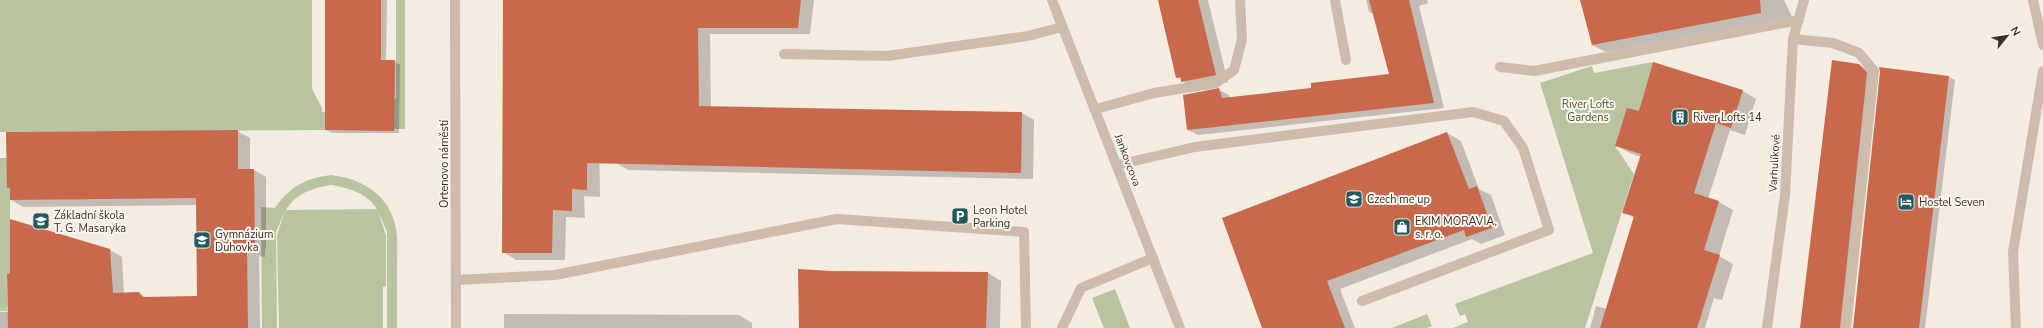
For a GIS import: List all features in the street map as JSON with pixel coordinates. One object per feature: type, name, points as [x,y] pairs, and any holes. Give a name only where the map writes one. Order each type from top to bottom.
[{"type":"street","name":"Ortenovo náměstí","points":[[456,0],[456,328]]},
{"type":"street","name":"Jankovcova","points":[[1052,0],[1096,109],[1116,165],[1180,328]]},
{"type":"street","points":[[1096,109],[1154,93],[1216,83],[1234,70],[1242,39],[1240,0]]},
{"type":"street","points":[[1335,0],[1346,60]]},
{"type":"street","name":"Varhulíkové","points":[[1767,328],[1785,195],[1793,38],[1804,0]]},
{"type":"street","points":[[2033,0],[2043,45]]},
{"type":"street","points":[[1500,67],[1534,72],[1799,20]]},
{"type":"street","points":[[784,54],[887,56],[1028,36],[1062,27]]},
{"type":"street","points":[[1793,38],[1833,43],[1859,53],[1874,71],[1846,328]]},
{"type":"street","points":[[2016,328],[2013,252],[2043,71]]},
{"type":"street","points":[[1116,165],[1195,147],[1473,112],[1504,121],[1523,148],[1549,230],[1362,301]]},
{"type":"street","points":[[456,280],[555,275],[837,219],[1024,232],[1026,328]]},
{"type":"street","points":[[1062,328],[1081,288],[1153,258]]},
{"type":"green space","points":[[0,0],[312,0],[312,89],[322,108],[322,112],[325,112],[325,130],[0,132]]},
{"type":"green space","points":[[396,0],[405,0],[405,129],[380,129],[381,99],[396,99]]},
{"type":"green space","name":"River Lofts Gardens","points":[[1653,62],[1642,100],[1647,102],[1615,146],[1634,174],[1585,328],[1453,328],[1468,322],[1465,314],[1460,316],[1455,304],[1593,253],[1540,83],[1592,66],[1594,73]]},
{"type":"green space","points":[[0,158],[7,158],[7,188],[10,188],[10,273],[7,274],[7,311],[0,311]]},
{"type":"green space","points":[[331,175],[343,177],[364,185],[381,198],[393,217],[397,238],[397,328],[387,328],[387,232],[378,211],[386,236],[386,286],[383,287],[383,328],[279,328],[277,236],[284,213],[276,232],[277,328],[262,328],[261,207],[275,208],[292,189],[306,181]],"holes":[[[324,186],[338,186],[363,195],[373,203],[377,209],[286,210],[295,199],[306,192]]]},
{"type":"green space","points":[[1115,289],[1130,328],[1104,328],[1092,298]]},
{"type":"green space","points":[[1427,314],[1432,326],[1427,328],[1392,328]]},
{"type":"building","points":[[325,0],[381,0],[381,60],[395,60],[394,131],[325,130]]},
{"type":"building","points":[[503,0],[801,0],[798,28],[698,28],[699,106],[1022,112],[1021,173],[587,163],[587,190],[572,189],[572,211],[553,210],[552,253],[502,253]]},
{"type":"building","points":[[1158,0],[1198,0],[1216,75],[1181,82],[1181,77],[1176,78]]},
{"type":"building","points":[[1369,0],[1409,0],[1434,103],[1187,130],[1183,95],[1219,88],[1222,98],[1311,88],[1311,83],[1389,74]]},
{"type":"building","points":[[1580,0],[1760,0],[1761,13],[1592,45]]},
{"type":"building","points":[[1832,60],[1859,64],[1867,73],[1840,328],[1800,328]]},
{"type":"building","points":[[1653,62],[1743,90],[1731,128],[1716,123],[1694,193],[1719,201],[1704,250],[1720,255],[1697,328],[1600,328],[1634,216],[1622,213],[1641,154],[1615,146],[1627,108],[1639,111]]},
{"type":"building","name":"Hostel Seven","points":[[1879,67],[1949,76],[1919,328],[1853,328],[1880,72]]},
{"type":"building","name":"Základní škola T. G. Masaryka","points":[[238,130],[238,169],[254,169],[255,243],[253,243],[253,250],[247,250],[248,328],[8,328],[7,274],[10,273],[10,219],[110,249],[113,293],[139,292],[143,297],[197,296],[196,198],[10,200],[10,188],[7,188],[6,132]]},
{"type":"building","points":[[1447,132],[1469,189],[1477,186],[1492,228],[1466,237],[1464,230],[1327,281],[1345,328],[1262,328],[1222,218]]},
{"type":"building","points":[[798,269],[831,271],[988,272],[986,328],[799,328]]},
{"type":"place","name":"River Lofts 14","points":[[1680,117]]},
{"type":"place","name":"Czech me up","points":[[1354,199]]},
{"type":"place","name":"Hostel Seven","points":[[1906,202]]},
{"type":"place","name":"Leon Hotel Parking","points":[[960,216]]},
{"type":"place","name":"Základní škola T. G. Masaryka","points":[[41,221]]},
{"type":"place","name":"EKIM MORAVIA, s. r. o.","points":[[1402,227]]},
{"type":"place","name":"Gymnázium Duhovka","points":[[202,240]]}]
